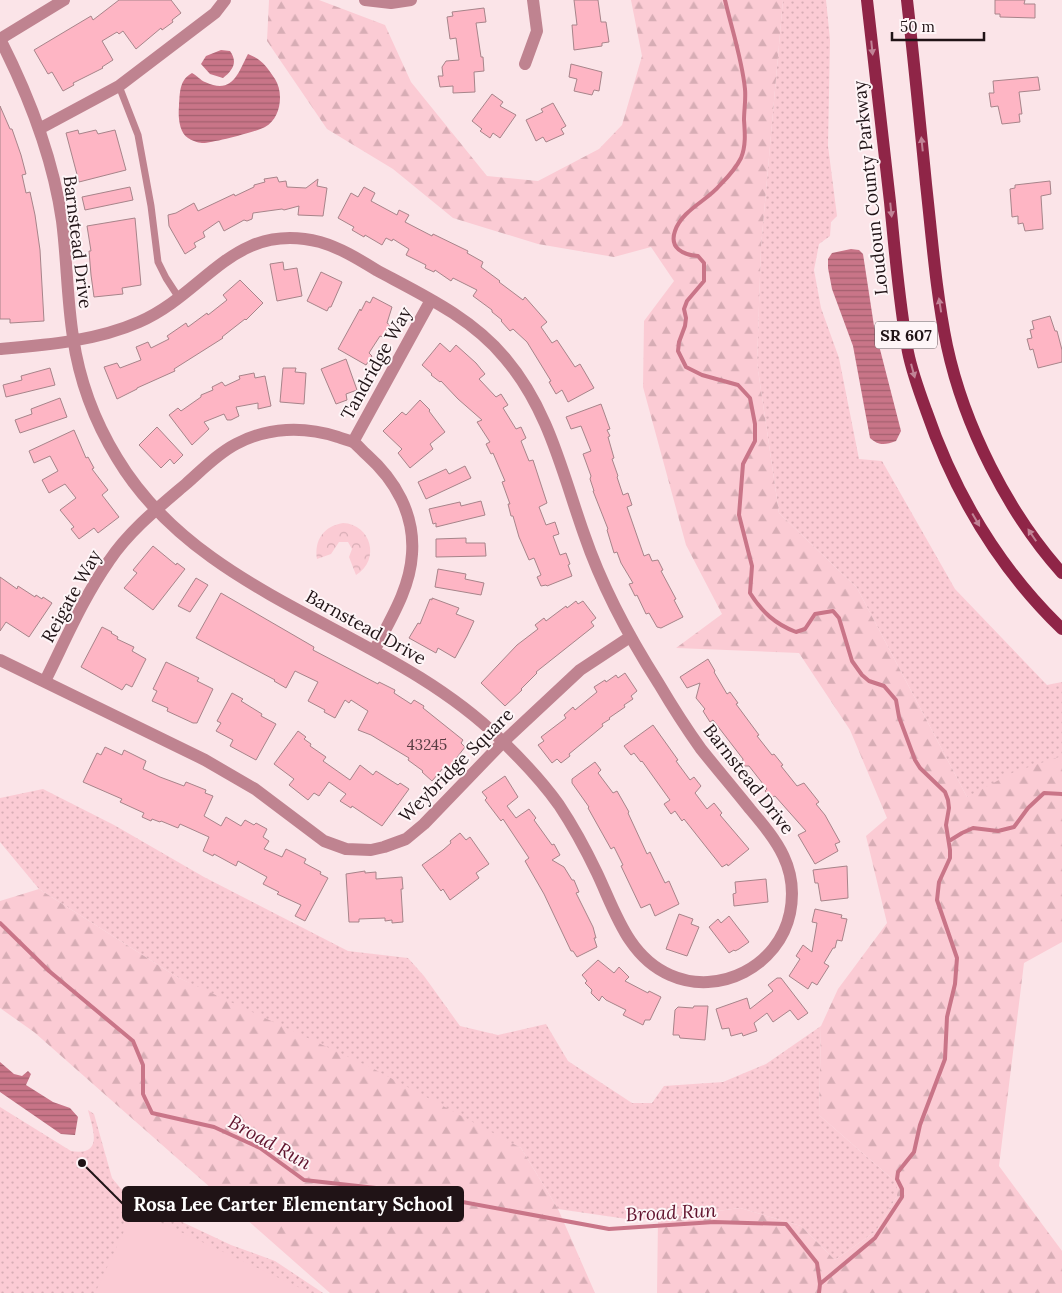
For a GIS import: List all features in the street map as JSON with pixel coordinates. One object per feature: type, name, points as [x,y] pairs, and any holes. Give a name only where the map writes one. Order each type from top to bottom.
[{"type":"main road","name":"Loudoun County Parkway","points":[[867,0],[901,303],[909,353],[918,387],[942,455],[959,491],[1001,559],[1062,629]]},
{"type":"main road","name":"SR 607","points":[[907,0],[934,261],[948,348],[967,411],[983,451],[1000,485],[1036,541],[1062,573]]},
{"type":"street","points":[[0,39],[64,0]]},
{"type":"street","points":[[39,129],[119,86],[214,13],[225,0]]},
{"type":"street","points":[[365,0],[391,3],[411,0]]},
{"type":"street","points":[[525,64],[537,31],[533,0]]},
{"type":"street","name":"Barnstead Drive","points":[[0,39],[22,83],[54,178],[62,223],[73,340],[80,373],[91,406],[105,436],[120,463],[155,510],[190,543],[228,570],[438,688],[474,715],[503,742],[558,803],[590,859],[632,946],[647,961],[678,979],[694,982],[711,982],[737,976],[753,969],[766,958],[786,927],[791,910],[790,869],[783,853],[767,830],[697,744],[630,637],[585,539],[548,426],[531,395],[513,368],[494,345],[459,317],[338,248],[314,240],[296,239],[263,242],[244,249],[215,266],[201,281],[156,314],[111,332],[73,340]]},
{"type":"street","name":"Tandridge Way","points":[[352,442],[431,300]]},
{"type":"street","points":[[0,349],[73,340]]},
{"type":"street","name":"Reigate Way","points":[[46,681],[90,590],[110,560],[155,510],[219,455],[236,444],[257,435],[282,430],[307,430],[328,434],[352,442]]},
{"type":"street","points":[[352,442],[383,469],[398,490],[412,531],[409,575],[402,597],[374,651]]},
{"type":"street","name":"Weybridge Square","points":[[0,660],[205,760],[255,789],[324,841],[346,848],[371,850],[406,839],[424,824],[503,742],[580,670],[630,637]]},
{"type":"lane","points":[[119,86],[138,135],[151,206],[158,262],[179,298]]},
{"type":"green space","points":[[269,0],[319,0],[385,25],[411,82],[487,176],[538,181],[599,149],[622,125],[642,56],[631,0],[783,0],[761,247],[757,363],[779,513],[857,588],[967,797],[1014,772],[1062,756],[1062,942],[1024,963],[999,1166],[1062,1251],[1062,1293],[657,1293],[658,1219],[740,1208],[801,1226],[835,1260],[876,1231],[897,1196],[897,1183],[819,1115],[821,1026],[838,989],[887,923],[866,836],[887,818],[850,730],[799,653],[676,648],[722,614],[686,545],[643,387],[644,321],[674,281],[651,247],[614,257],[538,244],[453,218],[393,169],[327,129],[267,41]]},
{"type":"green space","points":[[783,0],[826,0],[830,40],[828,146],[837,216],[831,222],[830,236],[819,244],[814,270],[821,308],[839,358],[859,459],[882,461],[955,589],[1047,685],[1062,682],[1062,759],[967,797],[857,588],[779,513],[757,363],[761,247]]},
{"type":"green space","points":[[343,523],[360,529],[366,536],[369,544],[368,561],[364,568],[356,575],[349,557],[352,549],[348,542],[339,542],[331,554],[317,559],[317,546],[322,535],[330,527]]},
{"type":"green space","points":[[43,789],[114,825],[204,877],[348,951],[408,958],[424,976],[460,1026],[498,1035],[546,1024],[568,1061],[632,1103],[652,1103],[664,1086],[723,1082],[766,1064],[821,1026],[819,1115],[897,1183],[897,1196],[876,1231],[835,1260],[801,1226],[740,1208],[658,1219],[627,1219],[558,1209],[521,1148],[177,977],[39,889],[0,842],[0,798]]},
{"type":"green space","points":[[39,889],[177,977],[372,1068],[521,1148],[558,1209],[595,1293],[330,1293],[34,1032],[0,1008],[0,901]]},
{"type":"green space","points":[[0,1107],[71,1151],[88,1150],[92,1145],[94,1133],[88,1110],[94,1114],[112,1178],[127,1196],[231,1245],[275,1261],[323,1293],[0,1293]]},
{"type":"green space","points":[[134,1210],[311,1293],[95,1293]]},
{"type":"shaded area","points":[[221,50],[230,51],[234,59],[232,69],[223,78],[210,74],[201,64],[206,56]]},
{"type":"shaded area","points":[[248,54],[264,64],[278,85],[280,98],[275,118],[261,129],[206,143],[188,138],[181,128],[179,115],[182,83],[192,73],[203,81],[214,85],[222,86],[228,84],[237,75]]},
{"type":"shaded area","points":[[851,249],[859,250],[863,254],[874,326],[901,431],[896,441],[889,443],[879,444],[870,438],[853,346],[832,289],[828,259],[832,253]]},
{"type":"shaded area","points":[[0,1062],[14,1074],[22,1076],[28,1071],[31,1074],[26,1085],[53,1102],[70,1108],[78,1117],[75,1135],[61,1134],[0,1092]]},
{"type":"building","points":[[119,0],[171,0],[181,13],[172,20],[173,22],[162,30],[161,28],[136,49],[123,31],[119,34],[117,32],[102,41],[113,60],[103,68],[73,83],[74,85],[63,91],[52,72],[48,74],[34,50],[91,16],[93,20]]},
{"type":"building","points":[[574,0],[598,0],[601,22],[606,22],[609,42],[602,43],[602,46],[574,50],[572,25],[577,25]]},
{"type":"building","points":[[995,0],[1025,0],[1024,4],[1035,4],[1035,18],[1000,17],[1000,14],[995,14]]},
{"type":"building","points":[[484,8],[486,22],[476,23],[484,71],[474,72],[475,92],[453,93],[453,86],[440,87],[438,76],[443,76],[442,67],[446,61],[459,60],[456,38],[450,39],[447,17],[453,16],[452,12]]},
{"type":"building","points":[[571,64],[602,72],[599,91],[594,90],[592,95],[574,91],[577,79],[569,77]]},
{"type":"building","points":[[1038,77],[1040,90],[1019,92],[1022,114],[1019,114],[1020,122],[1002,124],[998,106],[991,107],[989,93],[994,93],[993,81]]},
{"type":"building","points":[[492,94],[503,102],[500,106],[516,115],[500,138],[493,133],[490,138],[480,131],[482,129],[472,121]]},
{"type":"building","points":[[553,103],[566,126],[561,129],[564,134],[546,142],[543,137],[536,141],[526,120],[543,112],[541,109]]},
{"type":"building","points":[[0,106],[10,129],[12,129],[21,155],[26,174],[22,175],[26,193],[30,192],[35,215],[40,250],[44,321],[10,323],[10,319],[0,319]]},
{"type":"building","points":[[78,130],[79,134],[96,130],[98,134],[115,130],[126,170],[79,182],[66,133]]},
{"type":"building","points":[[277,177],[279,182],[286,181],[287,187],[306,188],[318,179],[317,186],[327,188],[323,216],[298,215],[299,206],[284,210],[253,213],[252,219],[244,220],[224,231],[219,221],[203,232],[205,237],[194,243],[196,247],[185,254],[169,226],[168,215],[176,213],[194,203],[198,211],[234,194],[235,196],[254,187],[254,185],[265,182],[264,179]]},
{"type":"building","points":[[1050,181],[1051,194],[1041,196],[1043,229],[1025,231],[1023,223],[1018,224],[1018,216],[1012,217],[1010,189],[1015,188],[1015,185]]},
{"type":"building","points":[[130,187],[133,200],[85,210],[82,197]]},
{"type":"building","points":[[364,187],[375,193],[371,201],[397,215],[399,210],[409,215],[405,222],[468,251],[467,253],[483,262],[481,267],[499,282],[523,300],[525,297],[547,322],[541,327],[552,343],[557,340],[575,367],[580,364],[594,388],[568,402],[562,390],[556,394],[549,382],[551,381],[527,342],[513,329],[510,331],[492,310],[473,296],[477,290],[453,278],[451,281],[435,270],[434,272],[425,268],[426,265],[406,255],[409,249],[393,239],[392,241],[386,238],[382,245],[352,230],[354,227],[338,218],[351,193],[358,197]]},
{"type":"building","points":[[135,218],[141,285],[122,288],[123,294],[94,297],[89,251],[91,251],[87,226]]},
{"type":"building","points":[[283,262],[284,270],[297,268],[302,296],[277,301],[270,264]]},
{"type":"building","points":[[321,272],[342,282],[331,307],[327,311],[307,301]]},
{"type":"building","points":[[240,280],[263,303],[246,320],[223,338],[174,369],[175,371],[117,399],[104,367],[117,363],[120,368],[141,360],[136,347],[148,342],[151,348],[169,339],[167,336],[186,323],[188,327],[207,313],[208,315],[227,300],[223,295]]},
{"type":"building","points":[[373,297],[392,307],[387,323],[390,325],[383,337],[380,336],[369,353],[372,356],[366,365],[338,349],[360,309],[361,311],[366,301],[370,303]]},
{"type":"building","points":[[1050,316],[1055,331],[1057,331],[1062,350],[1062,362],[1038,368],[1033,349],[1030,350],[1027,339],[1032,338],[1030,330],[1034,329],[1032,321]]},
{"type":"building","points":[[440,343],[450,352],[456,345],[476,363],[485,374],[479,379],[496,397],[501,394],[508,405],[503,408],[516,429],[521,427],[526,438],[521,441],[529,461],[533,460],[547,503],[539,507],[546,525],[555,522],[559,534],[553,536],[560,555],[566,553],[572,576],[547,586],[541,586],[537,577],[541,575],[534,558],[529,560],[519,537],[513,516],[511,516],[508,504],[510,504],[502,482],[505,481],[493,453],[491,454],[486,444],[490,442],[477,422],[482,420],[422,365]]},
{"type":"building","points":[[346,359],[357,390],[346,394],[347,400],[336,404],[321,369]]},
{"type":"building","points":[[50,368],[55,385],[6,397],[3,385],[22,380],[21,376]]},
{"type":"building","points":[[283,368],[296,368],[295,372],[306,373],[304,404],[280,402]]},
{"type":"building","points":[[254,373],[255,378],[265,376],[271,406],[258,409],[258,403],[236,407],[239,416],[231,420],[227,420],[224,414],[204,422],[209,429],[192,445],[169,415],[178,408],[181,411],[201,397],[201,395],[213,390],[212,387],[222,382],[225,386],[240,379],[239,376]]},
{"type":"building","points":[[60,398],[67,417],[20,433],[15,420],[32,414],[31,409]]},
{"type":"building","points":[[420,400],[430,410],[445,432],[430,444],[433,449],[410,468],[398,453],[402,449],[383,431],[402,412],[406,415]]},
{"type":"building","points":[[601,404],[610,429],[607,430],[610,436],[608,437],[617,477],[623,495],[628,493],[632,505],[627,507],[644,556],[649,554],[652,561],[658,560],[663,570],[661,571],[683,617],[661,628],[657,627],[649,613],[646,614],[637,595],[635,596],[629,584],[633,583],[617,552],[614,553],[608,529],[593,491],[591,476],[583,454],[591,451],[581,426],[571,429],[566,417]]},
{"type":"building","points":[[157,427],[183,455],[174,464],[170,459],[161,468],[139,445]]},
{"type":"building","points":[[74,430],[86,458],[88,457],[94,468],[92,469],[108,490],[102,495],[119,517],[98,533],[94,528],[79,539],[71,529],[74,527],[60,510],[76,498],[65,484],[49,493],[42,480],[58,471],[50,456],[34,463],[29,451]]},
{"type":"building","points":[[465,466],[471,478],[426,499],[418,482],[446,469],[449,474]]},
{"type":"building","points":[[481,501],[485,515],[436,527],[436,523],[433,524],[429,509],[460,502],[461,506]]},
{"type":"building","points":[[466,538],[466,543],[485,543],[486,556],[436,557],[436,539]]},
{"type":"building","points":[[153,546],[176,565],[177,563],[185,569],[153,610],[124,588],[137,573],[133,570]]},
{"type":"building","points":[[438,569],[466,574],[465,579],[484,583],[481,595],[435,587]]},
{"type":"building","points":[[0,577],[17,589],[18,586],[35,597],[36,595],[42,599],[43,597],[52,603],[29,637],[6,622],[0,631]]},
{"type":"building","points":[[196,578],[208,585],[190,612],[178,606]]},
{"type":"building","points":[[221,593],[314,647],[313,650],[378,684],[379,682],[395,690],[394,693],[411,704],[414,700],[424,706],[423,708],[463,740],[461,743],[465,747],[448,769],[444,767],[432,781],[423,771],[408,760],[409,758],[371,735],[358,730],[368,711],[351,700],[349,703],[345,700],[335,718],[308,701],[318,682],[295,671],[286,688],[275,680],[196,638]]},
{"type":"building","points":[[432,598],[459,608],[456,614],[474,621],[455,658],[438,648],[436,653],[409,638],[418,623],[420,624]]},
{"type":"building","points":[[576,601],[578,604],[583,601],[596,618],[591,622],[594,626],[536,672],[522,690],[505,706],[481,683],[517,645],[538,629],[535,625],[544,618],[546,621]]},
{"type":"building","points":[[102,627],[112,632],[118,637],[117,639],[134,647],[132,651],[146,659],[132,687],[126,684],[122,690],[81,667]]},
{"type":"building","points":[[708,659],[727,694],[730,692],[738,703],[736,704],[759,735],[757,736],[772,755],[774,754],[783,765],[781,766],[797,786],[804,783],[819,802],[816,804],[825,815],[840,842],[835,844],[838,851],[815,864],[798,835],[806,831],[775,796],[771,798],[765,791],[767,789],[749,766],[742,766],[743,759],[713,720],[710,722],[703,711],[705,709],[696,698],[700,683],[687,688],[680,677]]},
{"type":"building","points":[[166,662],[199,678],[197,681],[213,689],[197,723],[167,711],[168,708],[152,701],[157,691],[153,689]]},
{"type":"building","points":[[625,673],[637,691],[631,696],[633,699],[602,724],[603,726],[569,754],[570,756],[561,763],[557,759],[552,763],[538,745],[544,741],[541,737],[566,718],[564,715],[573,707],[575,710],[597,692],[594,687],[616,675],[618,678]]},
{"type":"building","points":[[232,693],[262,714],[261,716],[276,724],[256,760],[230,746],[233,740],[216,731],[221,723],[217,721]]},
{"type":"building","points":[[653,725],[690,780],[694,777],[701,786],[695,793],[707,809],[714,803],[722,813],[720,815],[749,849],[728,866],[727,864],[722,867],[684,819],[682,821],[675,811],[671,814],[664,804],[670,800],[642,761],[634,753],[631,755],[624,746]]},
{"type":"building","points":[[298,731],[306,737],[304,739],[311,744],[310,746],[326,757],[323,761],[350,780],[360,765],[373,775],[376,771],[398,785],[400,783],[409,789],[382,826],[352,806],[351,808],[340,801],[346,794],[329,782],[319,796],[314,793],[308,800],[289,785],[294,779],[274,764]]},
{"type":"building","points":[[105,747],[122,755],[124,750],[146,761],[143,769],[160,777],[184,786],[186,782],[206,790],[205,793],[213,796],[204,816],[221,826],[226,817],[241,826],[245,820],[254,825],[256,823],[267,829],[263,837],[269,841],[264,849],[282,857],[286,849],[306,859],[304,863],[328,878],[305,921],[295,916],[301,905],[277,894],[279,892],[263,884],[267,877],[238,861],[236,866],[214,854],[213,856],[203,851],[209,837],[180,824],[178,828],[161,821],[152,819],[151,821],[142,817],[144,813],[120,802],[122,799],[83,782],[97,753],[101,755]]},
{"type":"building","points":[[595,762],[601,770],[598,773],[613,793],[617,791],[629,812],[647,854],[650,852],[665,883],[669,881],[679,904],[655,916],[650,904],[641,908],[614,847],[611,849],[589,807],[572,783],[572,779]]},
{"type":"building","points":[[505,776],[518,797],[507,806],[516,818],[529,809],[536,818],[534,820],[552,845],[554,844],[560,855],[552,860],[564,867],[572,880],[574,880],[579,892],[576,893],[593,927],[597,947],[577,957],[571,951],[544,894],[525,861],[529,858],[503,819],[501,821],[485,800],[487,798],[482,792]]},
{"type":"building","points":[[460,833],[466,840],[470,837],[489,864],[476,873],[479,878],[450,900],[422,865],[443,850]]},
{"type":"building","points":[[847,866],[848,898],[821,901],[818,883],[815,883],[813,870]]},
{"type":"building","points":[[365,871],[365,873],[376,872],[376,879],[402,877],[403,922],[392,923],[392,920],[385,921],[385,918],[359,919],[359,922],[349,922],[346,874]]},
{"type":"building","points":[[766,879],[768,902],[734,906],[735,882]]},
{"type":"building","points":[[815,909],[842,915],[841,918],[847,919],[842,941],[837,940],[835,948],[833,948],[824,963],[829,966],[817,985],[812,982],[808,989],[789,976],[800,959],[796,956],[803,945],[812,952],[817,923],[812,922]]},
{"type":"building","points":[[679,914],[693,919],[691,924],[699,927],[687,956],[666,949]]},
{"type":"building","points":[[729,916],[749,942],[729,953],[709,927],[718,919],[721,923]]},
{"type":"building","points":[[598,960],[614,973],[619,967],[629,977],[625,981],[648,993],[649,991],[661,997],[650,1020],[645,1020],[643,1025],[623,1015],[626,1010],[602,996],[599,1001],[591,993],[592,990],[585,983],[587,981],[582,975]]},
{"type":"building","points":[[777,978],[781,978],[808,1013],[798,1020],[790,1010],[773,1022],[767,1013],[754,1023],[757,1031],[743,1036],[742,1033],[731,1036],[729,1028],[722,1029],[716,1009],[747,998],[750,1009],[773,991],[768,985]]},
{"type":"building","points":[[694,1006],[708,1006],[705,1040],[680,1038],[679,1035],[673,1035],[675,1010],[678,1007],[693,1008]]},
{"type":"waterway","points":[[725,0],[744,78],[745,135],[743,153],[732,172],[715,191],[683,217],[675,231],[674,242],[679,250],[698,256],[704,263],[704,281],[687,301],[684,309],[685,326],[678,351],[686,367],[702,375],[738,385],[750,398],[755,424],[755,441],[743,464],[739,515],[752,566],[750,593],[770,617],[796,632],[805,629],[815,614],[833,611],[839,618],[852,661],[862,675],[869,681],[884,686],[896,700],[899,717],[915,760],[920,768],[945,792],[949,808],[946,825],[950,858],[939,882],[937,900],[957,958],[955,984],[947,1017],[945,1059],[920,1125],[914,1152],[898,1172],[897,1179],[902,1189],[902,1197],[875,1238],[820,1284]]},
{"type":"waterway","points":[[949,841],[973,828],[998,831],[1014,827],[1028,808],[1044,793],[1062,794]]},
{"type":"waterway","name":"Broad Run","points":[[0,923],[49,971],[133,1041],[143,1065],[143,1094],[152,1113],[214,1127],[260,1148],[304,1180],[403,1191],[609,1229],[714,1222],[786,1224],[817,1263],[820,1284],[819,1293]]},
{"type":"place","name":"Rosa Lee Carter Elementary School","points":[[82,1163]]}]
